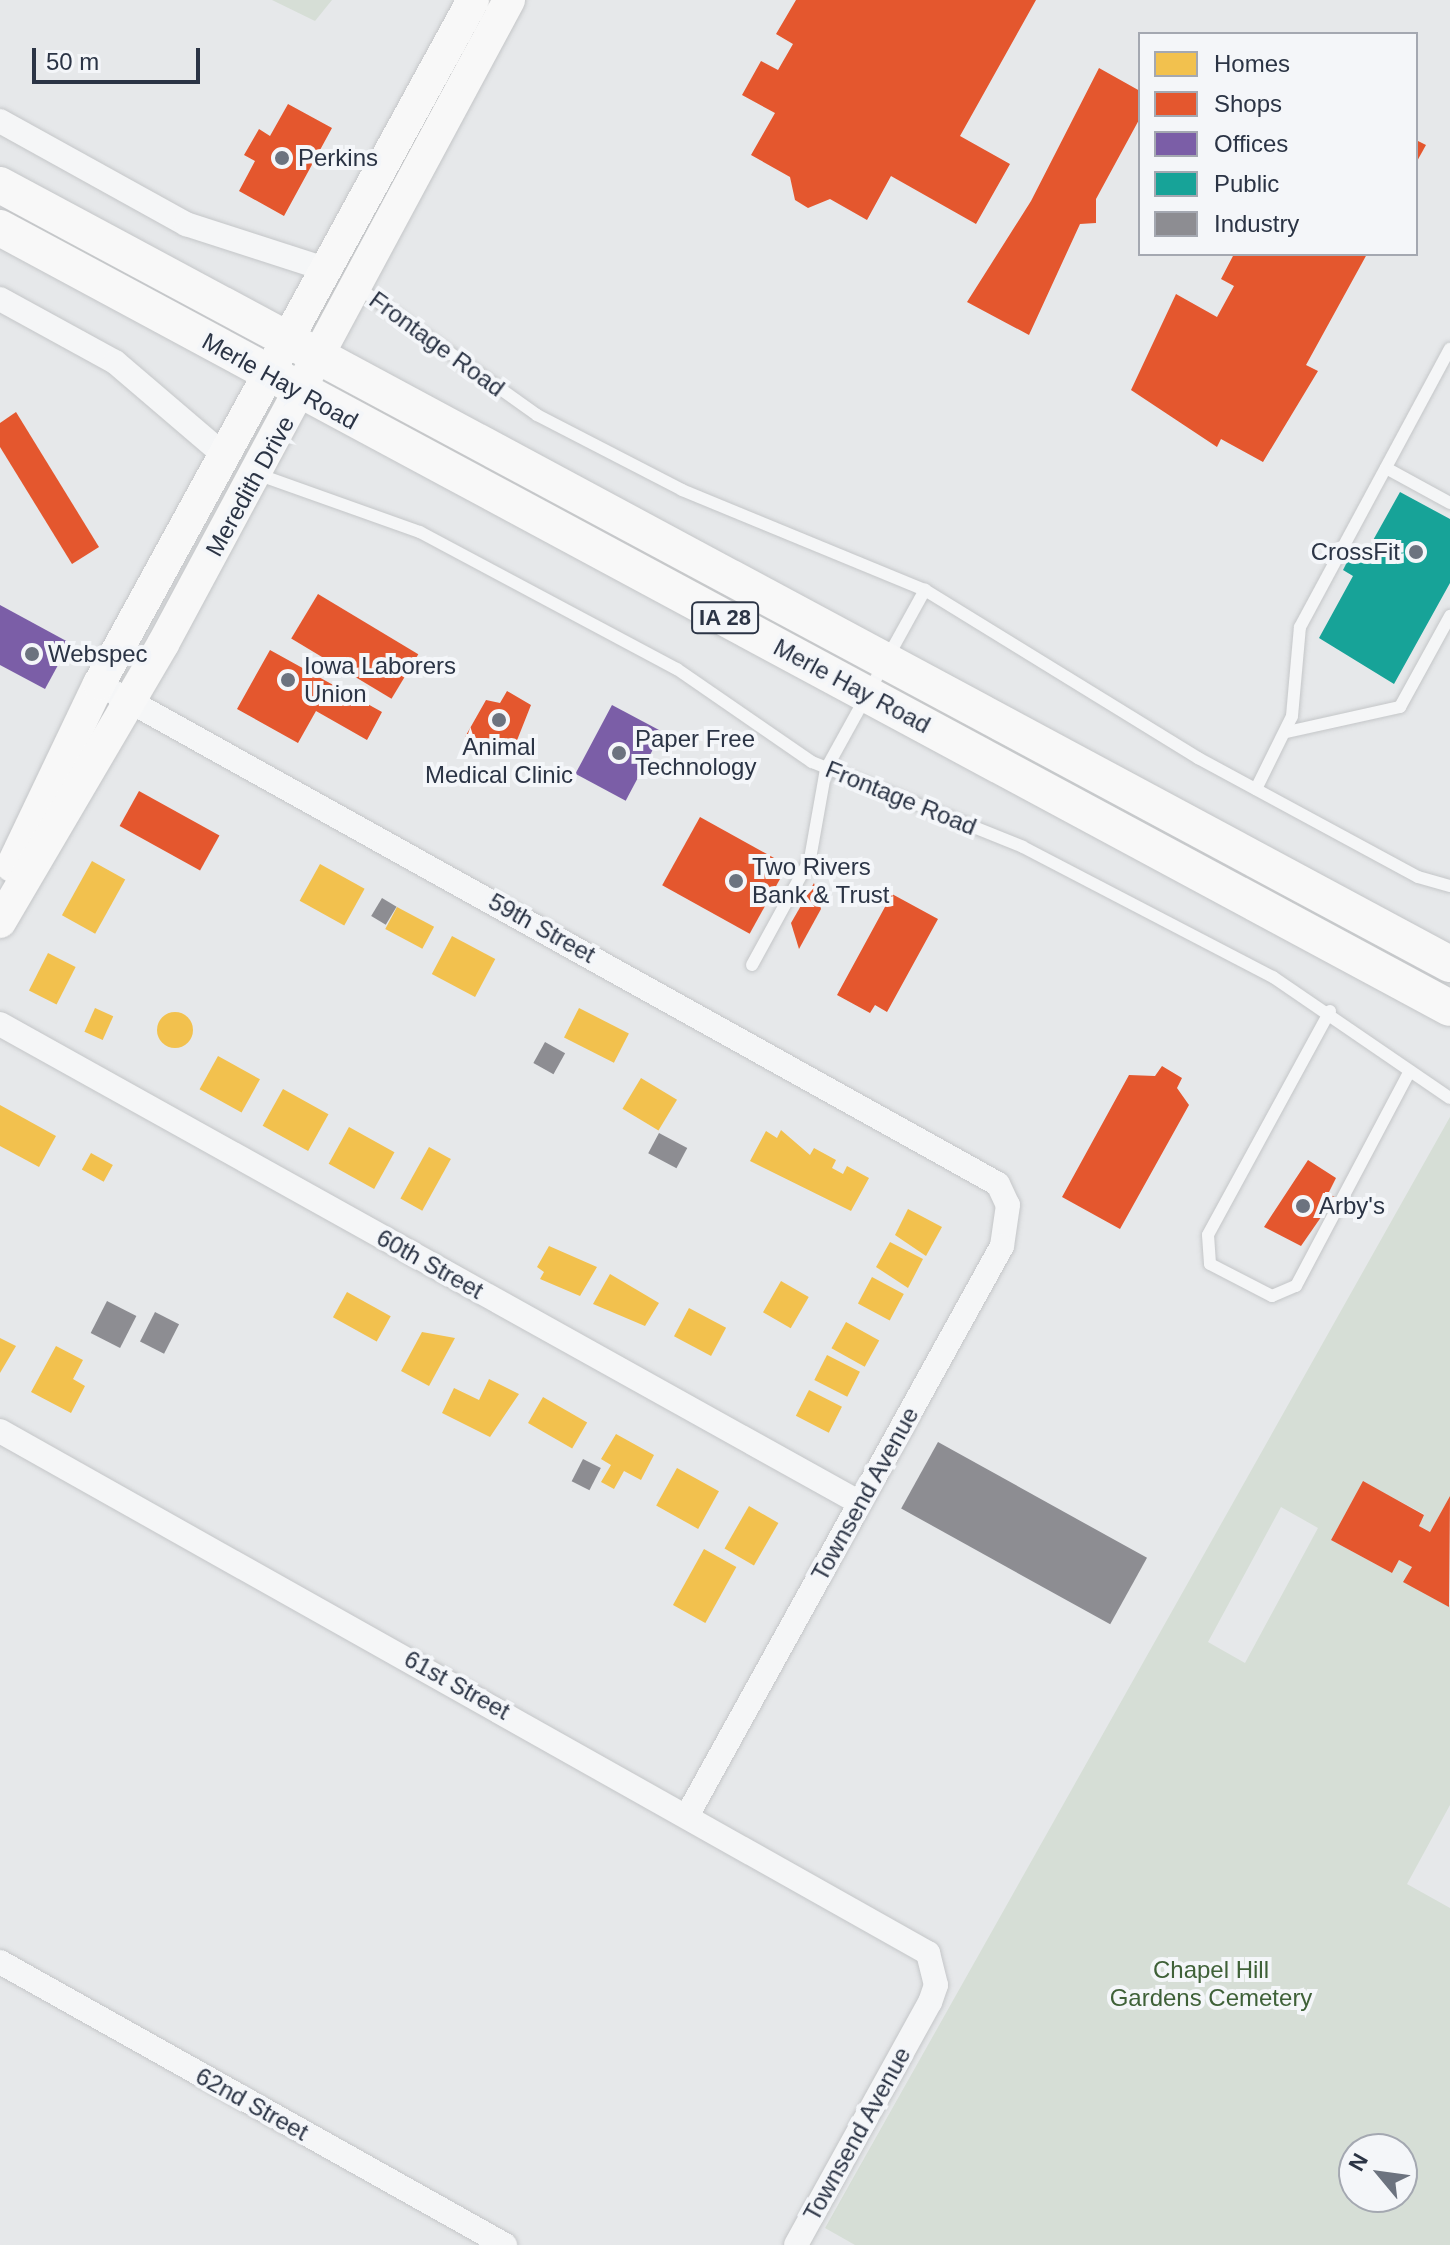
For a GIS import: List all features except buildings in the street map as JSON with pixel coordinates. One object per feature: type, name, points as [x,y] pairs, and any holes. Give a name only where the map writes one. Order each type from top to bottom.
[{"type":"main road","name":"Meredith Drive","points":[[0,892],[99,684],[473,0]]},
{"type":"main road","name":"Meredith Drive","points":[[0,922],[132,701],[359,288],[509,0]]},
{"type":"main road","name":"Merle Hay Road","points":[[0,185],[318,362],[1450,964]]},
{"type":"main road","name":"Merle Hay Road","points":[[0,228],[301,394],[868,694],[1450,1008]]},
{"type":"street","points":[[0,121],[186,224],[325,269]]},
{"type":"street","points":[[0,299],[115,362],[224,455]]},
{"type":"street","name":"59th Street","points":[[99,684],[985,1171]]},
{"type":"street","name":"60th Street","points":[[0,1024],[860,1503]]},
{"type":"street","name":"Townsend Avenue","points":[[688,1814],[1002,1246],[1008,1205],[985,1171]]},
{"type":"street","name":"61st Street","points":[[0,1431],[913,1940]]},
{"type":"street","name":"Townsend Avenue","points":[[796,2245],[930,2002],[934,1966],[913,1940]]},
{"type":"street","name":"62nd Street","points":[[0,1962],[505,2245]]},
{"type":"lane","name":"Frontage Road","points":[[359,288],[537,415],[682,490],[925,590],[1012,650],[1256,789],[1418,877],[1450,886]]},
{"type":"lane","points":[[1256,789],[1287,732],[1300,627],[1450,349]]},
{"type":"lane","points":[[1386,468],[1450,503]]},
{"type":"lane","name":"Frontage Road","points":[[257,474],[455,549],[677,669],[826,769],[1023,847],[1330,1011],[1409,1073],[1450,1098]]},
{"type":"lane","points":[[752,965],[810,859],[826,769],[925,590]]},
{"type":"lane","points":[[1287,732],[1400,707],[1450,616]]},
{"type":"lane","points":[[1330,1011],[1208,1235],[1210,1264],[1272,1296],[1296,1286],[1409,1073]]},
{"type":"green space","points":[[272,0],[332,0],[315,21]]},
{"type":"green space","name":"Chapel Hill Gardens Cemetery","points":[[1450,1117],[1450,1496],[1430,1532],[1419,1526],[1424,1514],[1363,1482],[1331,1540],[1392,1573],[1399,1560],[1412,1567],[1404,1582],[1450,1605],[1450,1805],[1407,1884],[1450,1908],[1450,2245],[855,2245],[825,2228]],"holes":[[[1281,1507],[1318,1528],[1245,1663],[1208,1642]]]},
{"type":"place","name":"Perkins","points":[[282,158]]},
{"type":"place","name":"CrossFit","points":[[1416,552]]},
{"type":"place","name":"Webspec","points":[[32,654]]},
{"type":"place","name":"Iowa Laborers Union","points":[[288,680]]},
{"type":"place","name":"Animal Medical Clinic","points":[[499,720]]},
{"type":"place","name":"Paper Free Technology","points":[[619,753]]},
{"type":"place","name":"Two Rivers Bank & Trust","points":[[736,881]]},
{"type":"place","name":"Arby's","points":[[1303,1206]]}]
